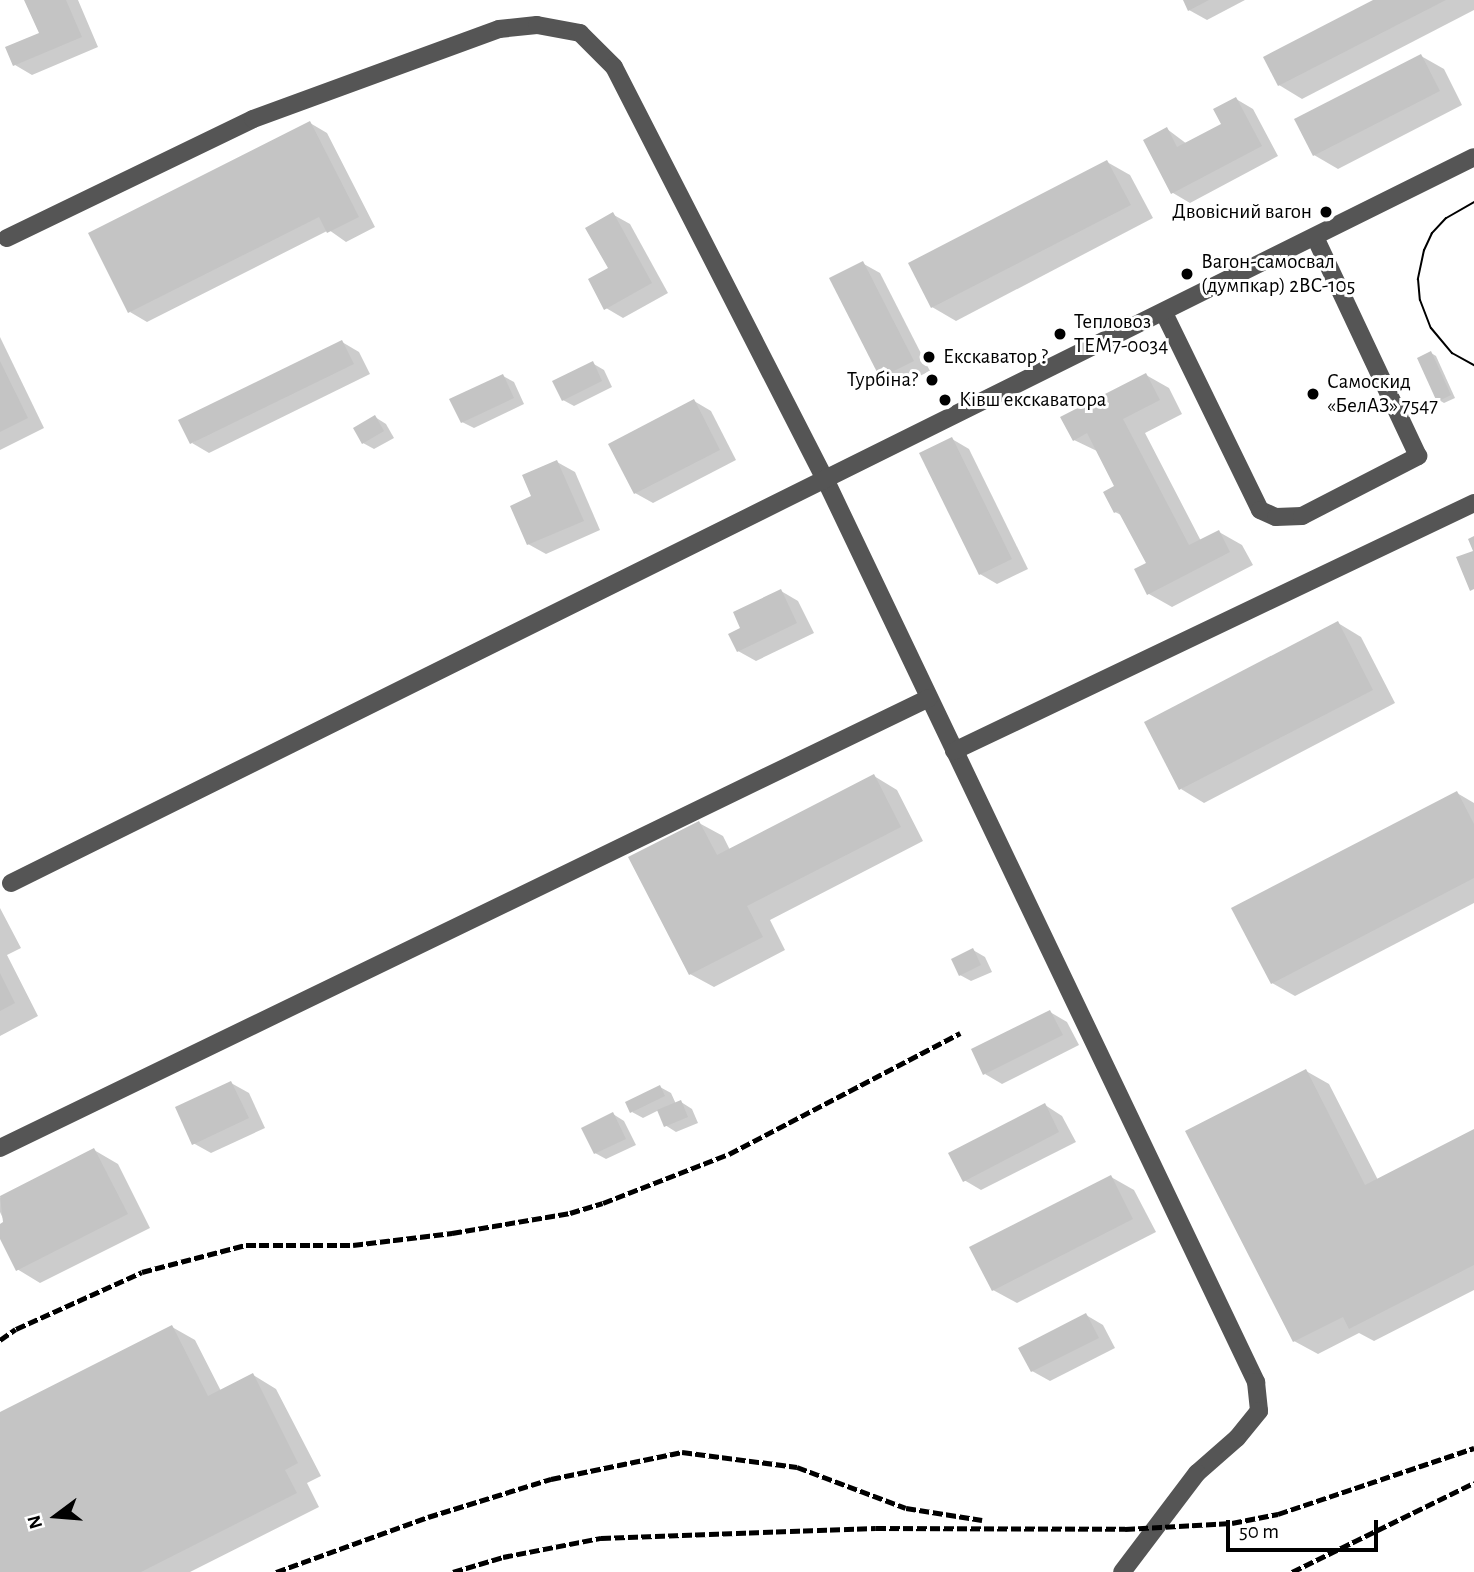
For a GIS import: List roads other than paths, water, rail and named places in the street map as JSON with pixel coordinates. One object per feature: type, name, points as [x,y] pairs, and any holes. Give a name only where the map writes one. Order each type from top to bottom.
[{"type":"lane","points":[[7,238],[253,119],[499,29],[537,25],[580,33],[614,67],[825,479],[1256,1382],[1259,1410],[1237,1438],[1197,1473],[1122,1572]]},
{"type":"lane","points":[[11,883],[1474,157]]},
{"type":"lane","points":[[1164,313],[1261,510],[1276,517],[1302,516],[1418,456],[1315,237]]},
{"type":"lane","points":[[954,751],[1474,503]]},
{"type":"lane","points":[[0,1148],[929,698]]},
{"type":"tram line","points":[[1474,202],[1446,218],[1432,233],[1424,250],[1418,279],[1420,300],[1431,328],[1452,353],[1474,365]]},
{"type":"railway","points":[[0,1340],[16,1329],[142,1272],[246,1245],[353,1245],[452,1233],[570,1213],[603,1203],[729,1154],[960,1033]]},
{"type":"railway","points":[[453,1572],[503,1557],[601,1538],[876,1528],[1125,1529],[1232,1523],[1278,1514],[1474,1448]]},
{"type":"railway","points":[[276,1572],[428,1517],[551,1479],[682,1452],[797,1467],[906,1508],[982,1520]]},
{"type":"railway","points":[[1292,1572],[1474,1483]]},
{"type":"place","name":"Двовісний вагон","points":[[1326,212]]},
{"type":"place","name":"Вагон-самосвал (думпкар) 2ВС-105","points":[[1187,274]]},
{"type":"place","name":"Тепловоз ТЕМ7-0034","points":[[1060,334]]},
{"type":"place","name":"Екскаватор ?","points":[[929,357]]},
{"type":"place","name":"Турбіна?","points":[[932,380]]},
{"type":"place","name":"Самоскид «БелАЗ» 7547","points":[[1313,394]]},
{"type":"place","name":"Ківш екскаватора","points":[[945,400]]}]
